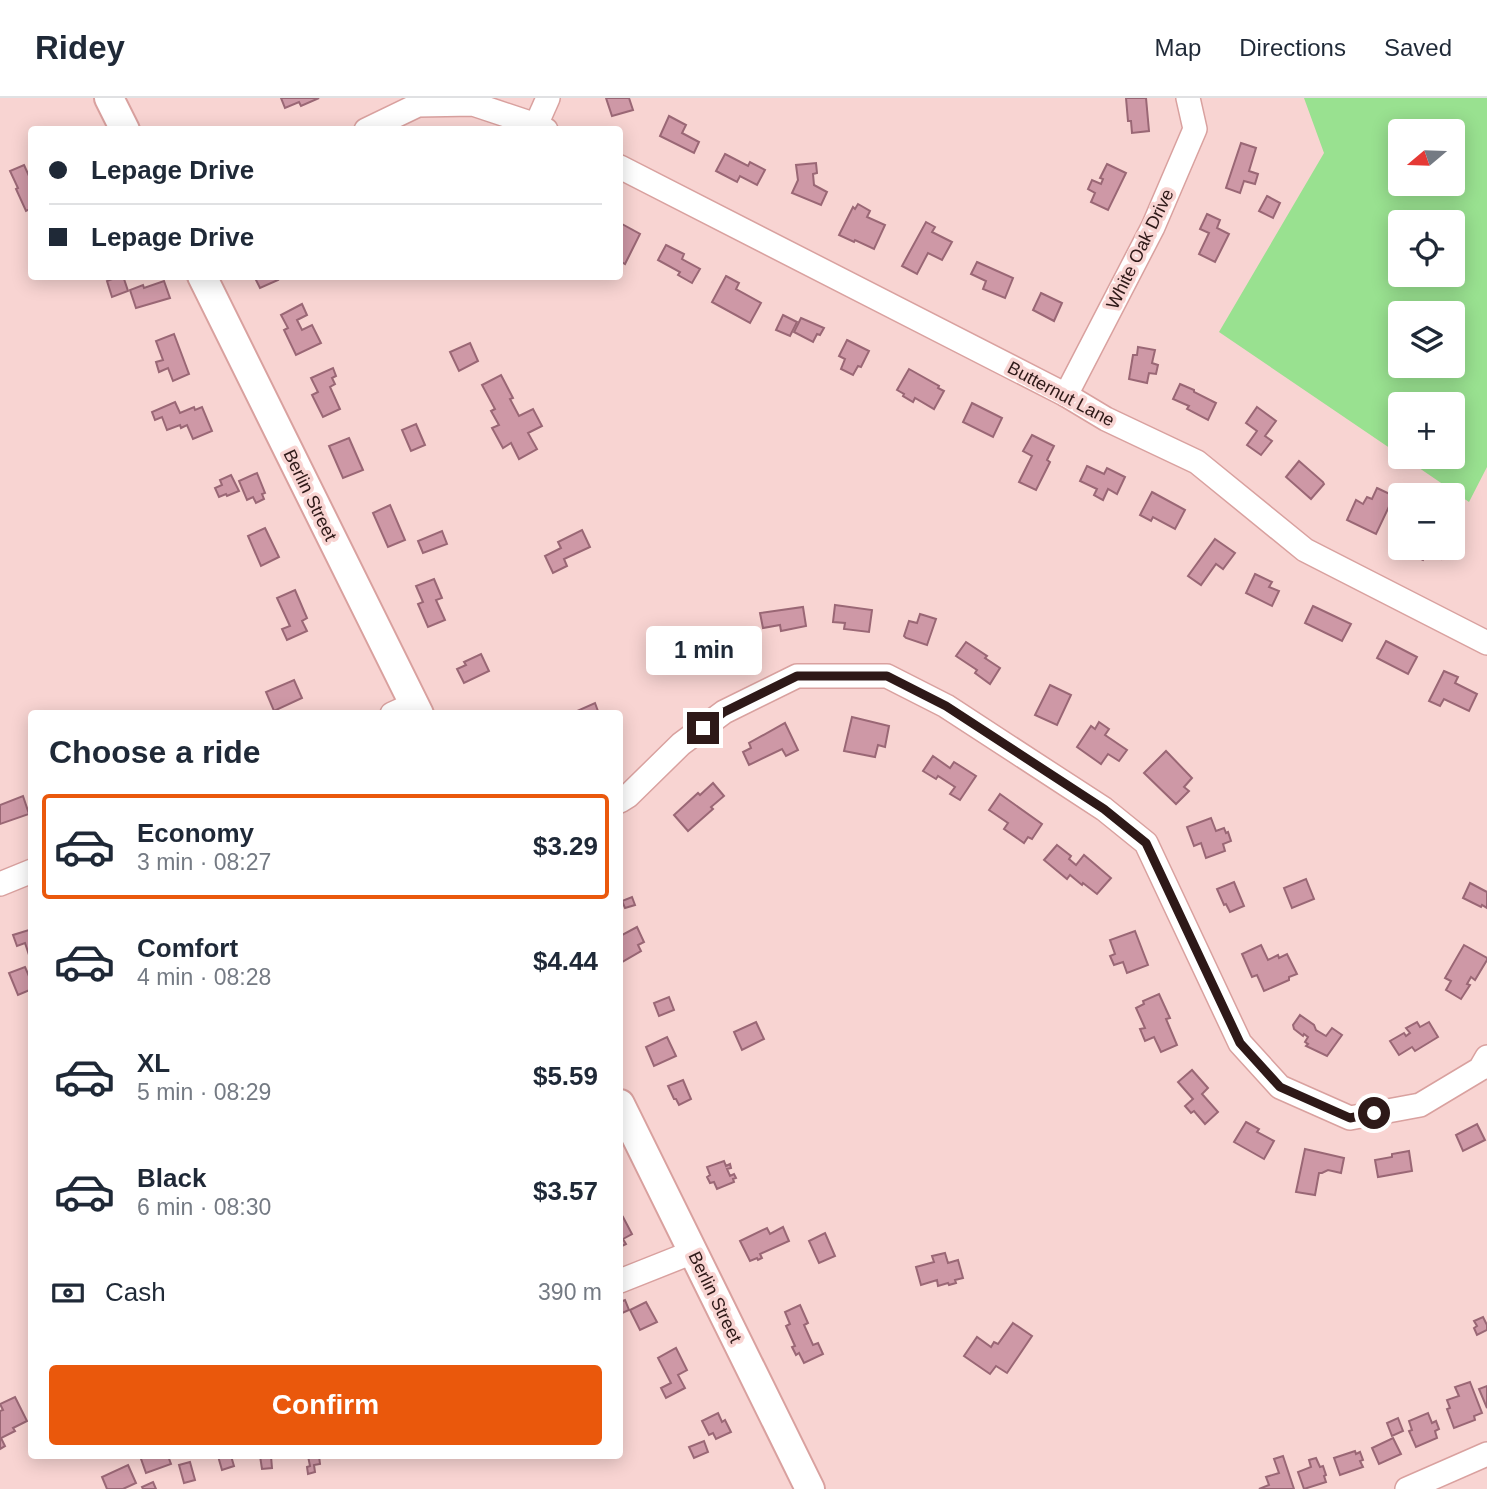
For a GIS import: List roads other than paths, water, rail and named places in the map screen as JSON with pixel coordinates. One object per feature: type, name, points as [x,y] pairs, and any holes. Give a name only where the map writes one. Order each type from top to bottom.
[{"type":"main road","points":[[109,98],[123,126]]},
{"type":"main road","name":"Berlin Street","points":[[204,280],[408,710]]},
{"type":"main road","name":"Berlin Street","points":[[623,1110],[810,1489]]},
{"type":"street","points":[[541,126],[548,98]]},
{"type":"street","name":"White Oak Drive","points":[[1066,395],[1153,227],[1195,129],[1188,98]]},
{"type":"street","points":[[374,126],[418,105],[473,104],[538,126]]},
{"type":"street","name":"Butternut Lane","points":[[623,169],[1066,395],[1106,419],[1197,462],[1305,550],[1487,643]]},
{"type":"street","points":[[623,799],[681,744],[724,712],[797,676],[887,676],[946,706],[1104,809],[1146,843],[1240,1043],[1280,1087],[1350,1118],[1420,1105],[1480,1069],[1487,1057]]},
{"type":"street","points":[[0,884],[28,873]]},
{"type":"street","points":[[623,1280],[693,1252]]},
{"type":"street","points":[[1407,1489],[1487,1454]]}]
